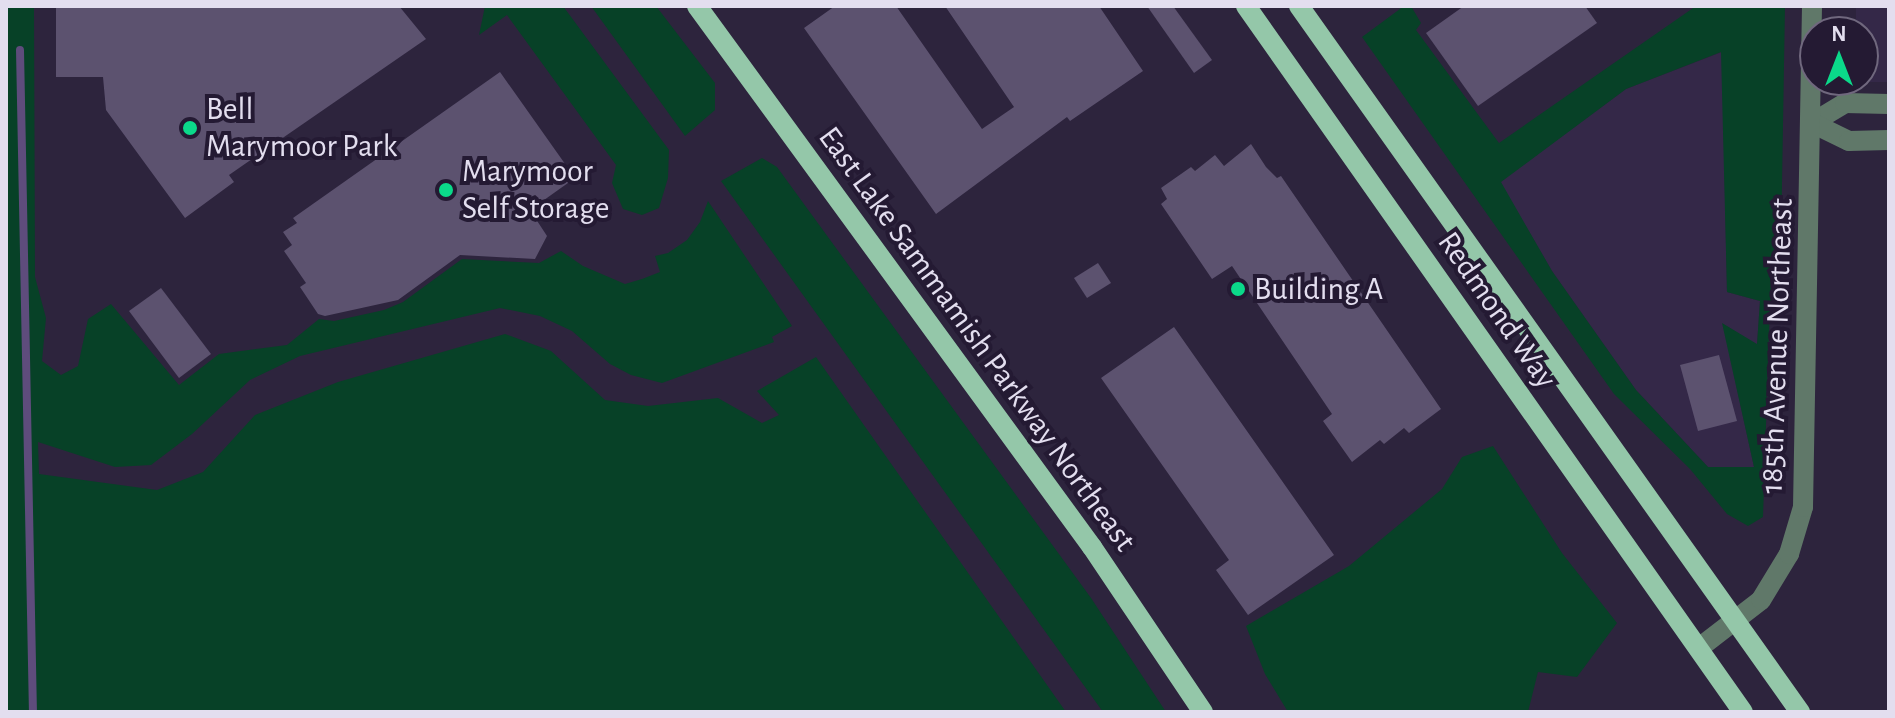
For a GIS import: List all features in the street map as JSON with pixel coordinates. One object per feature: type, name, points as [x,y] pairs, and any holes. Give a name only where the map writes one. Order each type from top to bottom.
[{"type":"main road","name":"East Lake Sammamish Parkway Northeast","points":[[697,6],[1092,547],[1203,712]]},
{"type":"main road","name":"Redmond Way","points":[[1246,6],[1743,712]]},
{"type":"main road","name":"Redmond Way","points":[[1299,6],[1800,712]]},
{"type":"street","name":"185th Avenue Northeast","points":[[1699,648],[1761,600],[1789,554],[1803,507],[1812,6]]},
{"type":"street","points":[[1812,123],[1845,103],[1889,104]]},
{"type":"street","points":[[1812,123],[1849,141],[1889,140]]},
{"type":"shaded area","points":[[1856,6],[1889,6],[1889,82],[1879,82],[1879,16],[1856,16]]},
{"type":"shaded area","points":[[1722,52],[1727,292],[1760,301],[1757,345],[1723,324],[1754,467],[1708,467],[1636,390],[1552,271],[1500,182],[1626,89]]},
{"type":"green space","points":[[6,6],[34,6],[35,277],[46,318],[42,361],[61,375],[78,366],[88,319],[111,304],[179,385],[219,354],[287,345],[319,319],[334,321],[384,310],[403,302],[462,259],[539,263],[561,251],[583,266],[625,284],[660,272],[655,256],[668,253],[687,240],[700,222],[708,201],[792,326],[772,337],[774,342],[662,383],[631,375],[610,364],[572,331],[540,316],[500,308],[300,356],[250,380],[192,434],[151,465],[115,467],[38,442],[39,474],[157,490],[203,472],[255,415],[338,382],[505,334],[551,351],[605,400],[648,406],[718,398],[762,423],[779,415],[757,391],[816,357],[1066,712],[6,712]]},
{"type":"green space","points":[[485,6],[563,6],[669,150],[668,178],[659,208],[642,215],[623,209],[612,183],[616,165],[507,15],[479,35]]},
{"type":"green space","points":[[591,6],[656,6],[715,83],[715,110],[685,136]]},
{"type":"green space","points":[[1404,6],[1411,6],[1421,23],[1416,30],[1499,143],[1696,6],[1785,6],[1780,304],[1770,303],[1763,517],[1748,526],[1727,514],[1690,469],[1614,394],[1362,37]],"holes":[[[1721,52],[1727,292],[1760,301],[1757,344],[1722,323],[1754,467],[1708,467],[1636,390],[1552,271],[1501,182],[1626,89]]]},
{"type":"green space","points":[[762,158],[777,167],[1091,598],[1166,712],[1103,712],[721,181]]},
{"type":"green space","points":[[1493,446],[1562,553],[1617,623],[1577,677],[1538,672],[1528,712],[1288,712],[1265,674],[1246,626],[1349,566],[1442,489],[1462,457]]},
{"type":"building","points":[[56,6],[399,6],[426,39],[229,175],[234,182],[185,218],[106,110],[103,77],[56,77]]},
{"type":"building","points":[[835,6],[896,6],[982,129],[1014,107],[945,6],[1099,6],[1143,71],[1070,121],[1067,117],[936,214],[804,28]]},
{"type":"building","points":[[1147,6],[1173,6],[1212,60],[1194,73]]},
{"type":"building","points":[[1464,6],[1585,6],[1597,23],[1478,106],[1426,33]]},
{"type":"building","name":"Marymoor Self Storage","points":[[500,72],[575,178],[530,210],[547,236],[535,259],[460,255],[398,300],[325,316],[318,314],[300,287],[306,283],[284,251],[292,245],[283,232],[297,223],[293,218]]},
{"type":"building","points":[[1251,144],[1266,167],[1277,178],[1281,176],[1441,409],[1409,433],[1404,428],[1384,444],[1380,440],[1352,462],[1323,421],[1332,414],[1232,266],[1212,279],[1161,204],[1167,199],[1161,188],[1191,167],[1195,171],[1215,155],[1224,166]]},
{"type":"building","points":[[1098,263],[1111,283],[1087,298],[1074,278]]},
{"type":"building","points":[[161,288],[211,354],[179,378],[129,311]]},
{"type":"building","points":[[1174,327],[1334,555],[1248,615],[1216,570],[1229,560],[1101,378]]},
{"type":"building","points":[[1719,355],[1737,421],[1698,431],[1680,365]]},
{"type":"waterway","points":[[20,50],[33,712]]},
{"type":"place","name":"Bell Marymoor Park","points":[[190,128]]},
{"type":"place","name":"Marymoor Self Storage","points":[[446,190]]},
{"type":"place","name":"Building A","points":[[1238,289]]}]
